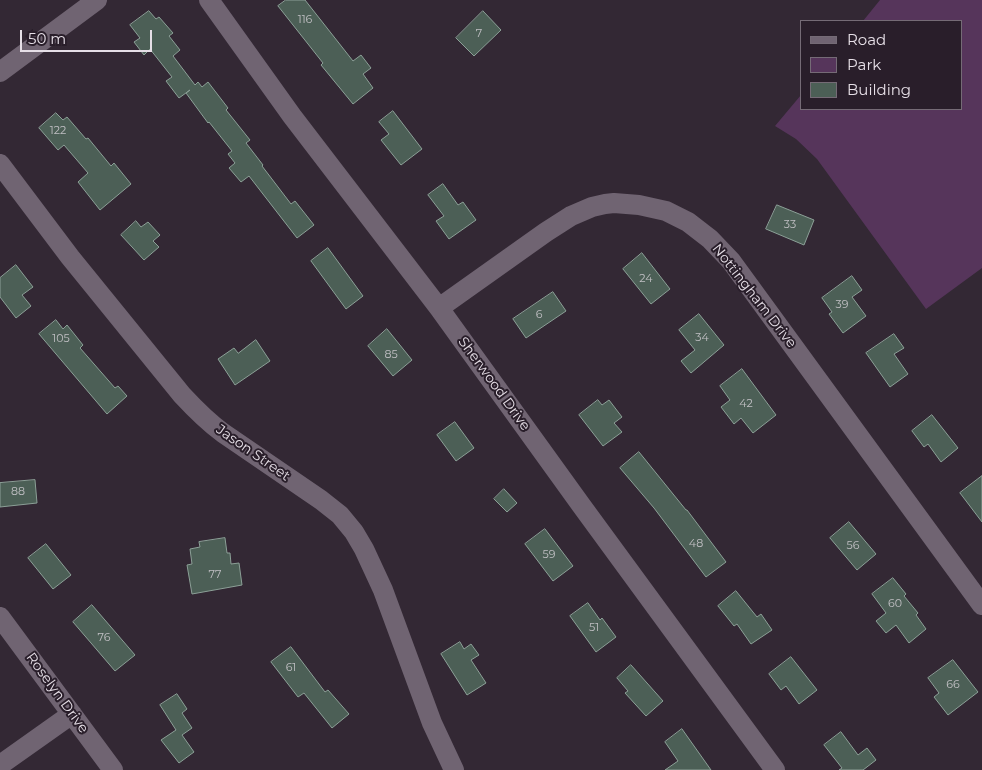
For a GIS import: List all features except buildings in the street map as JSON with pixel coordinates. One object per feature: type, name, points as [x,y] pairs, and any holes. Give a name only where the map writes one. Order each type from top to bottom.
[{"type":"street","points":[[0,72],[97,0]]},
{"type":"street","name":"Sherwood Drive","points":[[209,0],[292,116],[439,308],[775,770]]},
{"type":"street","name":"Jason Street","points":[[0,164],[70,257],[196,410],[223,433],[340,515],[354,532],[383,590],[432,723],[454,770]]},
{"type":"street","name":"Nottingham Drive","points":[[439,308],[546,232],[571,216],[592,207],[614,203],[639,205],[666,211],[688,222],[710,239],[731,261],[982,605]]},
{"type":"street","name":"Roselyn Drive","points":[[0,617],[113,770]]},
{"type":"street","points":[[0,765],[72,714]]},
{"type":"green space","points":[[880,0],[982,0],[982,268],[926,309],[817,159],[796,139],[775,126],[800,96],[800,110],[962,110],[962,20],[864,20]]}]
